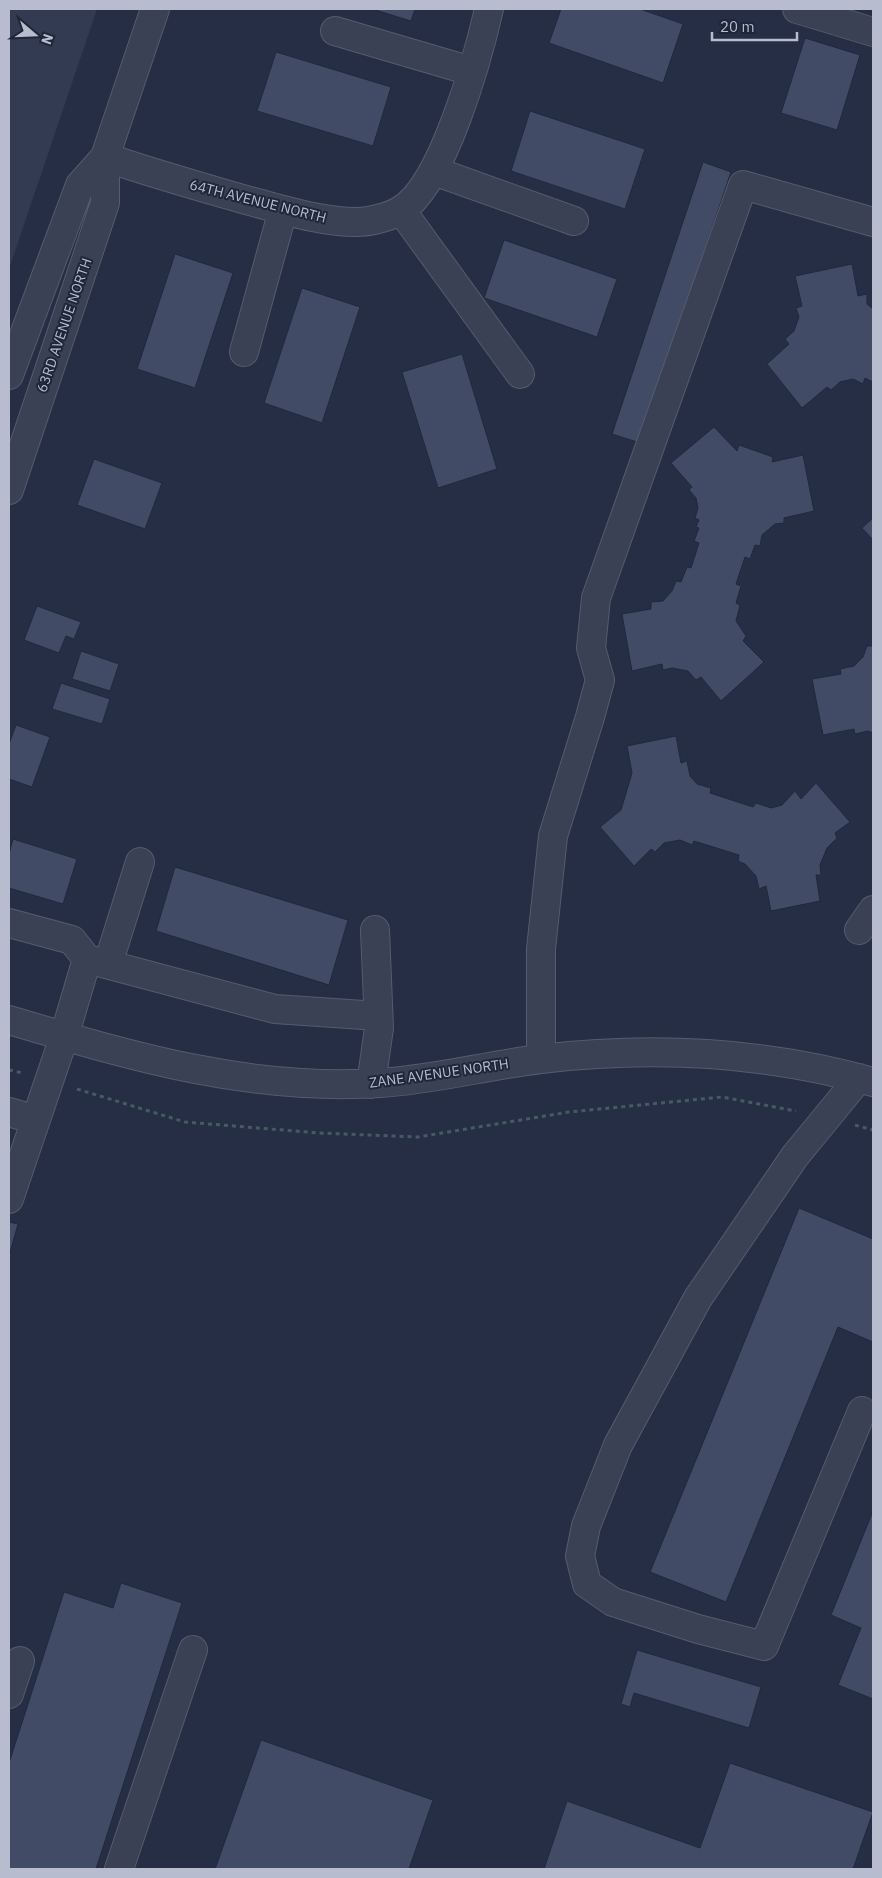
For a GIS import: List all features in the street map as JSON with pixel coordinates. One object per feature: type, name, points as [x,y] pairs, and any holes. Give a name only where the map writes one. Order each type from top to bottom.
[{"type":"street","name":"63RD AVENUE NORTH","points":[[9,490],[105,204],[104,157],[155,9]]},
{"type":"street","name":"64TH AVENUE NORTH","points":[[104,157],[283,210],[323,218],[358,222],[401,210],[419,194],[434,171],[448,143],[489,9]]},
{"type":"street","points":[[797,9],[873,32]]},
{"type":"street","points":[[335,31],[471,71]]},
{"type":"street","name":"63RD AVENUE NORTH","points":[[9,375],[80,185],[104,157]]},
{"type":"street","points":[[434,171],[574,221]]},
{"type":"street","points":[[541,1059],[541,949],[553,836],[600,680],[591,648],[596,598],[743,185],[873,222]]},
{"type":"street","points":[[244,352],[283,210]]},
{"type":"street","points":[[401,210],[520,374]]},
{"type":"street","points":[[9,1199],[14,1164],[36,1120],[64,1037],[140,862]]},
{"type":"street","points":[[9,923],[72,940],[97,962],[275,1009],[378,1016]]},
{"type":"street","points":[[370,1084],[378,1016],[375,930]]},
{"type":"street","name":"ZANE AVENUE NORTH","points":[[9,1020],[133,1057],[216,1075],[299,1084],[370,1084],[541,1059],[607,1053],[693,1053],[776,1060],[866,1080]]},
{"type":"street","points":[[862,1411],[764,1646],[698,1629],[613,1602],[588,1584],[580,1556],[586,1526],[618,1445],[698,1298],[796,1156],[827,1118],[866,1080]]},
{"type":"street","points":[[9,1112],[36,1120]]},
{"type":"street","points":[[119,1869],[194,1650]]},
{"type":"street","points":[[9,1694],[20,1661]]},
{"type":"path","points":[[9,1070],[185,1122],[329,1133],[418,1136],[569,1112],[722,1097],[827,1118],[873,1130]]},
{"type":"shaded area","points":[[9,9],[97,9],[9,269]]},
{"type":"building","points":[[372,9],[415,9],[411,21]]},
{"type":"building","points":[[561,9],[640,9],[683,24],[663,83],[549,43]]},
{"type":"building","points":[[805,38],[860,55],[837,130],[781,113]]},
{"type":"building","points":[[276,52],[391,87],[373,146],[257,111]]},
{"type":"building","points":[[530,111],[645,149],[625,209],[511,171]]},
{"type":"building","points":[[703,162],[731,172],[640,443],[612,434]]},
{"type":"building","points":[[504,240],[617,279],[597,337],[484,298]]},
{"type":"building","points":[[175,254],[233,273],[195,388],[137,369]]},
{"type":"building","points":[[852,264],[858,296],[867,294],[867,304],[873,309],[873,382],[865,378],[863,384],[853,379],[840,382],[831,390],[827,387],[802,408],[767,364],[789,344],[785,339],[794,331],[799,317],[796,308],[802,306],[795,276]]},
{"type":"building","points":[[302,288],[360,307],[322,423],[264,403]]},
{"type":"building","points":[[462,354],[497,469],[438,488],[402,372]]},
{"type":"building","points":[[714,427],[737,451],[739,445],[773,457],[772,462],[803,455],[814,511],[784,518],[784,523],[775,524],[762,535],[760,546],[755,545],[750,559],[745,557],[736,584],[741,586],[736,603],[740,605],[736,621],[746,636],[743,641],[764,662],[721,701],[701,677],[696,680],[688,671],[672,668],[663,670],[662,664],[632,671],[622,614],[651,609],[651,602],[663,601],[672,591],[676,581],[681,582],[687,567],[691,568],[699,543],[694,541],[699,528],[696,527],[699,520],[695,518],[698,508],[696,498],[689,490],[692,487],[671,463]]},
{"type":"building","points":[[94,459],[162,483],[145,529],[77,505]]},
{"type":"building","points":[[873,518],[873,540],[862,528]]},
{"type":"building","points":[[37,606],[81,622],[74,639],[66,636],[59,653],[24,640]]},
{"type":"building","points":[[873,642],[873,733],[868,731],[855,734],[854,729],[823,735],[812,679],[841,674],[840,669],[854,666],[863,657],[867,646],[872,646]]},
{"type":"building","points":[[81,651],[119,664],[110,691],[72,679]]},
{"type":"building","points":[[61,683],[110,699],[102,724],[52,709]]},
{"type":"building","points":[[16,725],[50,737],[32,787],[9,779],[9,744]]},
{"type":"building","points":[[676,736],[681,763],[687,761],[690,776],[697,784],[711,788],[710,793],[753,807],[756,803],[771,808],[782,805],[795,791],[801,799],[816,783],[850,822],[835,833],[837,838],[827,848],[820,865],[821,875],[816,875],[820,901],[771,911],[766,886],[759,889],[756,876],[745,864],[738,861],[739,855],[694,841],[692,845],[680,840],[664,843],[655,852],[651,849],[634,866],[600,827],[621,810],[632,773],[627,746]]},
{"type":"building","points":[[13,839],[77,859],[63,904],[9,888],[9,854]]},
{"type":"building","points":[[175,867],[348,920],[329,985],[156,931]]},
{"type":"building","points":[[799,1208],[873,1239],[873,1342],[838,1327],[726,1602],[650,1572]]},
{"type":"building","points":[[9,1222],[18,1224],[9,1256]]},
{"type":"building","points":[[873,1511],[873,1699],[838,1685],[861,1628],[831,1615]]},
{"type":"building","points":[[121,1583],[182,1603],[96,1869],[9,1869],[9,1763],[64,1592],[113,1608]]},
{"type":"building","points":[[637,1650],[761,1687],[749,1728],[634,1693],[630,1707],[621,1704]]},
{"type":"building","points":[[261,1740],[433,1800],[409,1869],[215,1869]]},
{"type":"building","points":[[730,1763],[873,1812],[853,1869],[544,1869],[567,1801],[700,1848]]}]
